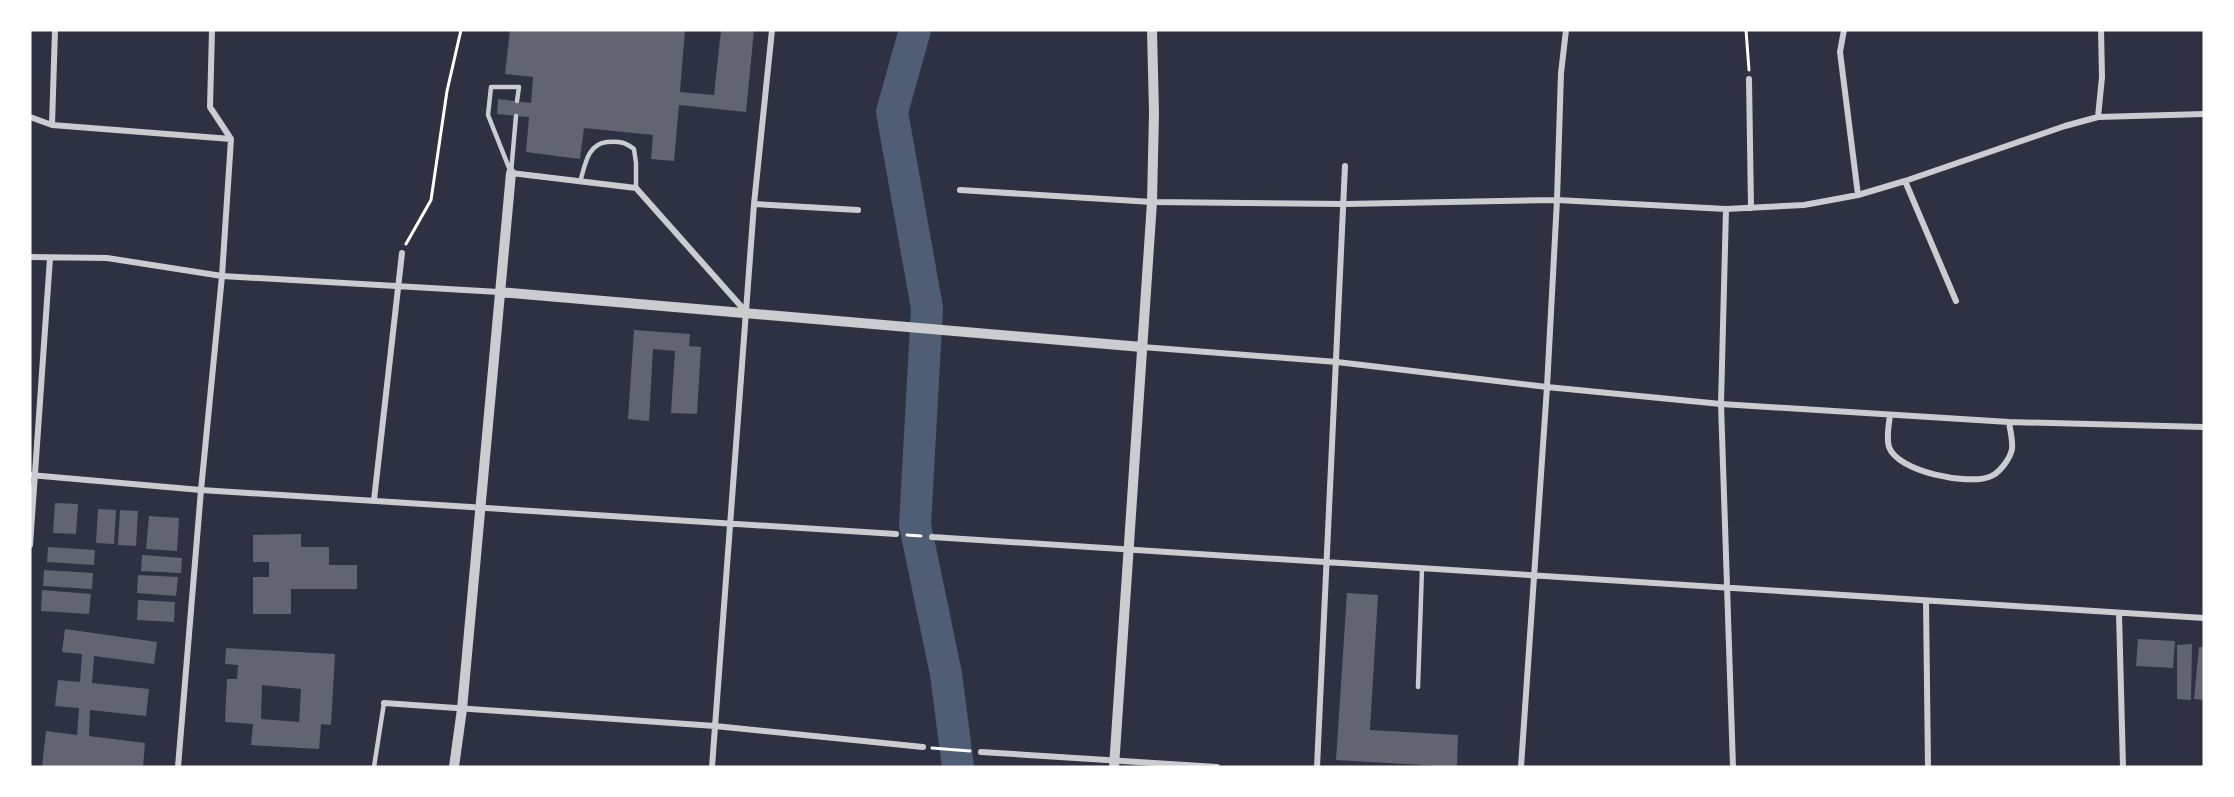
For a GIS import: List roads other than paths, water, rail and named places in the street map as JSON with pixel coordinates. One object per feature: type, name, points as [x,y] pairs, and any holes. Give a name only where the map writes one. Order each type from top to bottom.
[{"type":"street","points":[[52,125],[55,30]]},
{"type":"street","points":[[178,767],[201,490],[222,276],[231,140],[210,107],[212,30]]},
{"type":"street","points":[[712,767],[754,204],[772,30]]},
{"type":"street","points":[[1114,764],[1152,201],[1154,113],[1152,30]]},
{"type":"street","points":[[1521,767],[1547,387],[1561,74],[1566,30]]},
{"type":"street","points":[[1844,30],[1840,52],[1858,195]]},
{"type":"street","points":[[2098,117],[2102,77],[2101,30]]},
{"type":"street","points":[[1749,79],[1751,208]]},
{"type":"street","points":[[960,190],[1152,201],[1345,204],[1557,200],[1726,209],[1804,205],[1858,195],[1905,181],[2065,126],[2098,117],[2204,114]]},
{"type":"street","points":[[30,117],[52,125],[231,140]]},
{"type":"street","points":[[1317,767],[1345,166]]},
{"type":"street","points":[[454,767],[462,709],[511,173],[636,188],[747,313]]},
{"type":"street","points":[[1905,181],[1956,301]]},
{"type":"street","points":[[754,204],[858,210]]},
{"type":"street","points":[[1726,209],[1721,404],[1733,767]]},
{"type":"street","points":[[374,500],[402,253]]},
{"type":"street","points":[[30,257],[107,258],[222,276],[499,292],[1337,362],[1547,387],[1721,404],[2009,422],[2204,427]]},
{"type":"street","points":[[30,545],[33,476],[50,258]]},
{"type":"street","points":[[1890,415],[1889,446],[1906,466],[1949,477],[1978,480],[1992,476],[2012,451],[2009,422]]},
{"type":"street","points":[[33,476],[201,490],[896,534]]},
{"type":"street","points":[[932,537],[2204,618]]},
{"type":"street","points":[[1926,601],[1928,767]]},
{"type":"street","points":[[2119,613],[2123,767]]},
{"type":"street","points":[[384,704],[715,726],[923,747]]},
{"type":"street","points":[[981,752],[1114,764],[1217,767]]},
{"type":"lane","points":[[511,173],[488,115],[491,87],[519,87],[518,101]]},
{"type":"lane","points":[[511,173],[516,116]]},
{"type":"lane","points":[[580,182],[594,147],[601,143],[624,142],[634,149],[636,188]]},
{"type":"lane","points":[[1418,687],[1422,568]]},
{"type":"lane","points":[[374,767],[384,704]]},
{"type":"waterway","points":[[915,30],[892,112],[927,308],[915,525],[946,674],[958,767]]}]
